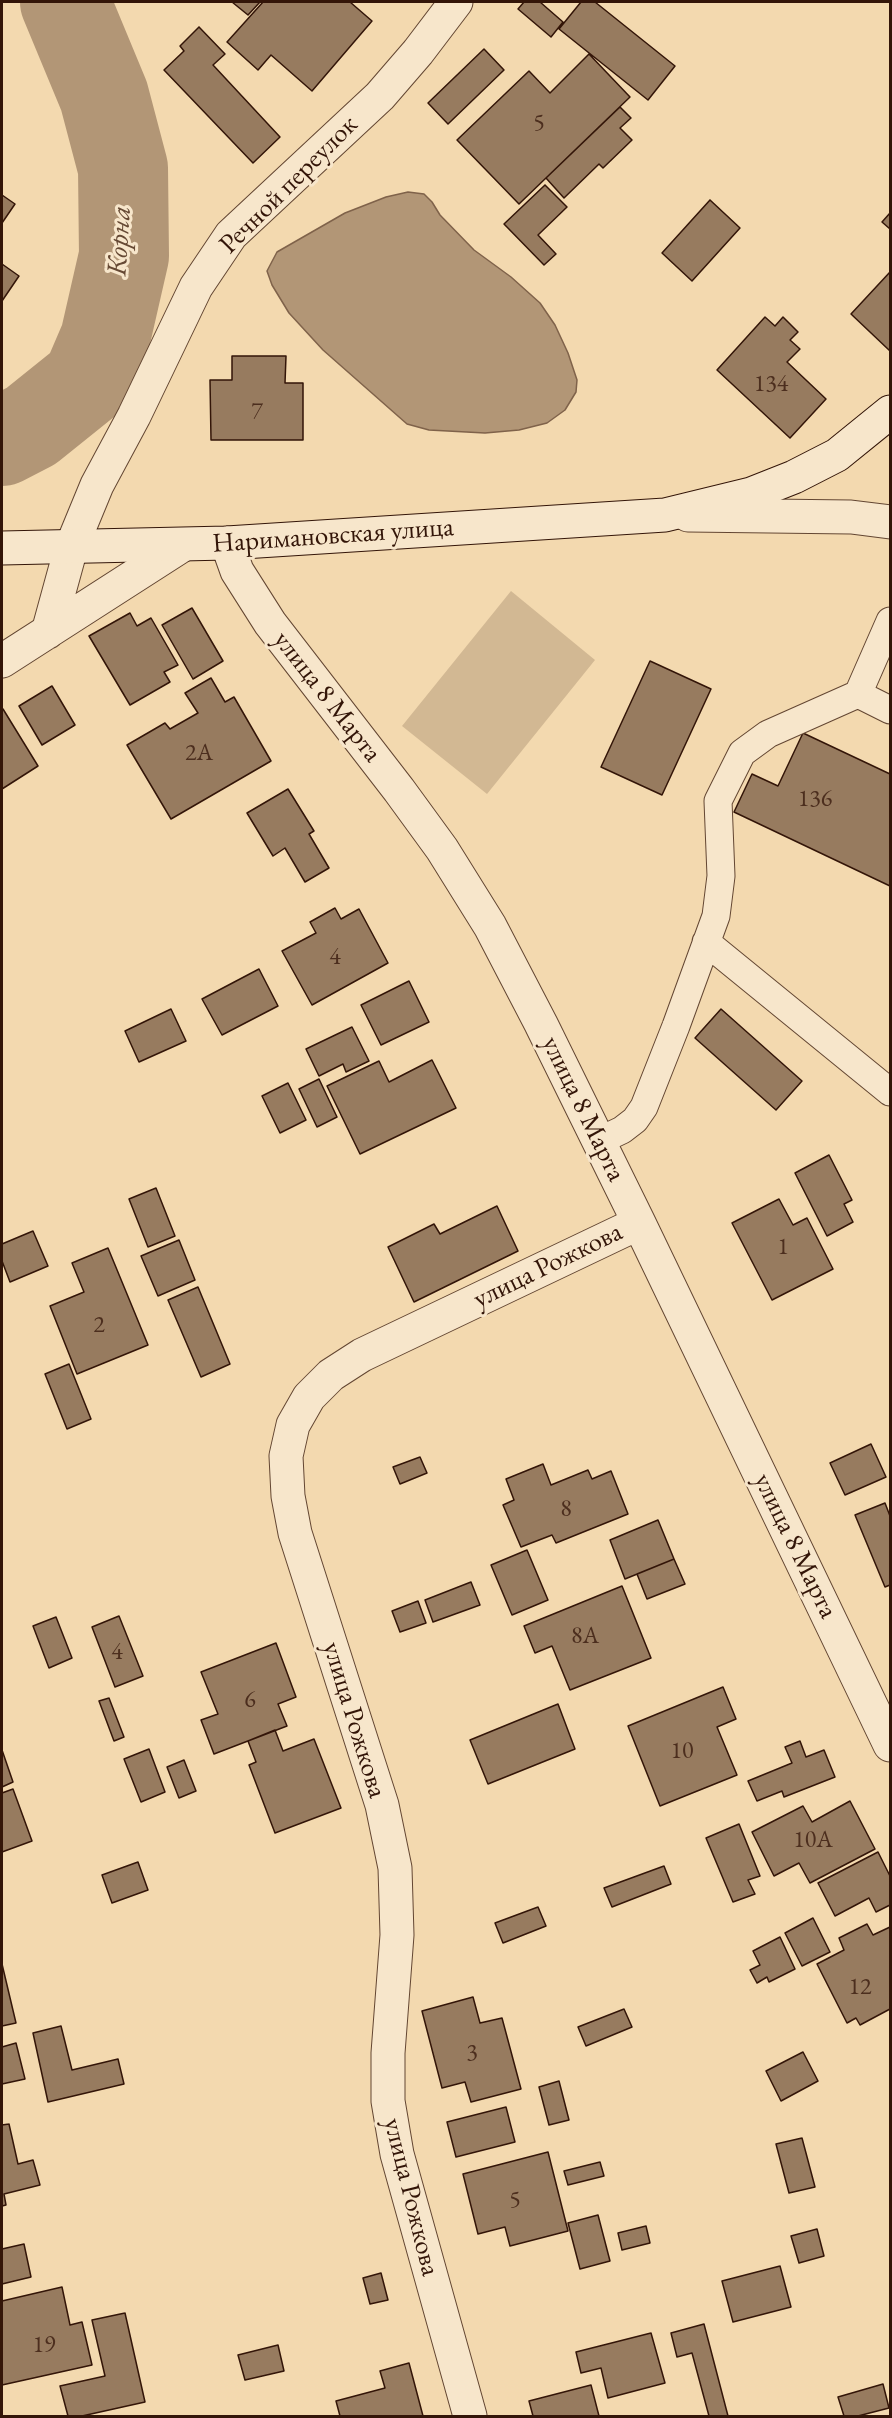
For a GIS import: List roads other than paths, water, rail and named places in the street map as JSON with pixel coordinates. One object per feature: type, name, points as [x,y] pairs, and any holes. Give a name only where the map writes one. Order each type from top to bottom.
[{"type":"street","name":"Речной переулок","points":[[48,632],[71,548],[97,485],[134,416],[196,287],[231,235],[380,96],[418,52],[456,2]]},
{"type":"street","name":"Наримановская улица","points":[[665,515],[751,494],[794,477],[837,454],[891,412]]},
{"type":"street","name":"Наримановская улица","points":[[2,548],[181,546],[665,515],[851,517],[891,522]]},
{"type":"street","name":"улица 8 Марта","points":[[227,543],[237,571],[250,595],[442,849],[490,926],[639,1223],[891,1745]]},
{"type":"street","points":[[2,661],[181,546]]},
{"type":"street","name":"улица Рожкова","points":[[470,2416],[397,2154],[388,2102],[388,2053],[397,1935],[395,1868],[382,1805],[295,1533],[288,1496],[286,1456],[293,1425],[309,1397],[331,1375],[362,1355],[639,1223]]},
{"type":"lane","points":[[599,1142],[635,1120],[644,1107],[716,916],[721,876],[718,801],[742,753],[768,734],[858,694],[891,621]]},
{"type":"lane","points":[[858,694],[891,710]]},
{"type":"lane","points":[[706,942],[891,1092]]},
{"type":"waterway","name":"Корна","points":[[2,441],[31,426],[87,381],[105,339],[124,256],[123,168],[104,96],[65,2]]}]
